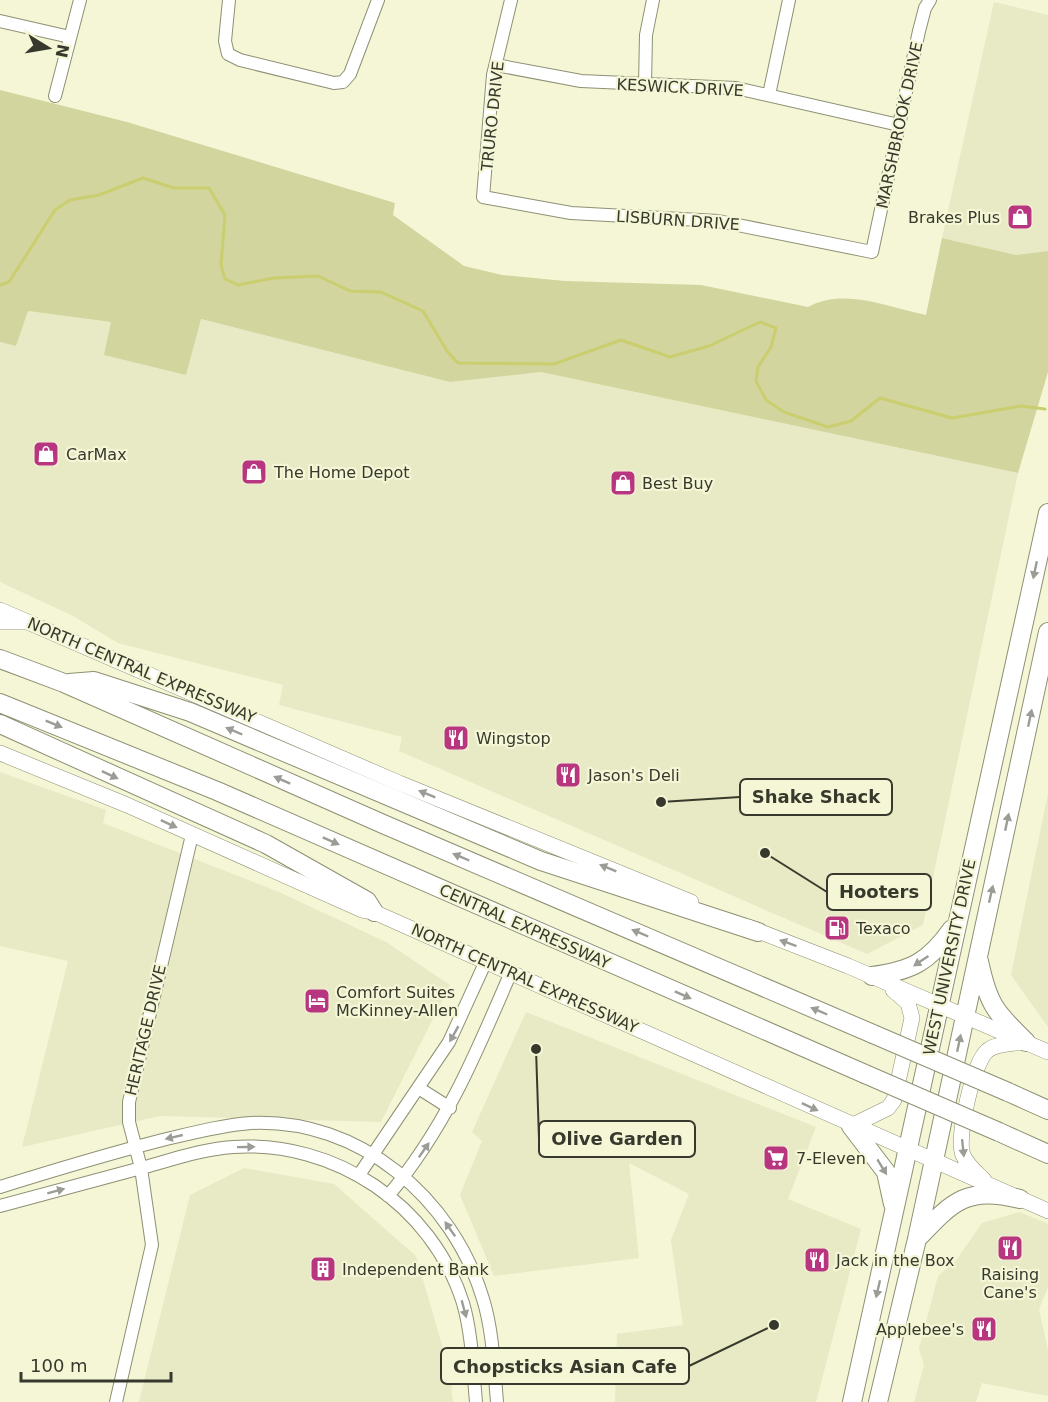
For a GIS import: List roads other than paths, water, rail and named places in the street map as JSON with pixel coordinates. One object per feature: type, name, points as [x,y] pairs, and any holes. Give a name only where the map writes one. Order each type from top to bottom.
[{"type":"highway","name":"WEST UNIVERSITY DRIVE","points":[[852,1402],[1048,513]]},
{"type":"highway","name":"WEST UNIVERSITY DRIVE","points":[[879,1402],[917,1239],[1048,632]]},
{"type":"highway","points":[[0,659],[64,683],[382,824],[1048,1110]]},
{"type":"highway","points":[[64,683],[94,681],[190,712],[541,861],[758,932]]},
{"type":"highway","name":"CENTRAL EXPRESSWAY","points":[[0,703],[235,799],[1048,1154]]},
{"type":"highway","points":[[0,724],[266,844],[368,901],[374,912]]},
{"type":"highway","points":[[991,770],[1018,775]]},
{"type":"highway","points":[[872,976],[904,971],[918,964],[942,944],[956,923]]},
{"type":"highway","points":[[977,954],[990,1004],[1026,1042]]},
{"type":"highway","points":[[851,1126],[886,1172],[894,1216]]},
{"type":"highway","points":[[917,1239],[945,1210],[965,1197],[988,1193],[1020,1199]]},
{"type":"main road","name":"NORTH CENTRAL EXPRESSWAY","points":[[0,610],[399,783],[758,932],[872,976],[1048,1052]]},
{"type":"main road","points":[[0,622],[29,622]]},
{"type":"main road","name":"NORTH CENTRAL EXPRESSWAY","points":[[0,753],[79,784],[362,910],[374,912],[851,1126],[1048,1211]]},
{"type":"main road","points":[[851,1126],[892,1104],[912,1027],[908,1003],[872,976]]},
{"type":"main road","points":[[993,1187],[966,1162],[961,1148],[972,1082],[975,1071],[987,1051],[1000,1045],[1026,1042]]},
{"type":"street","points":[[55,96],[80,0]]},
{"type":"street","points":[[229,0],[225,41],[228,54],[240,60],[324,80],[343,82],[350,74],[378,0]]},
{"type":"street","name":"TRURO DRIVE","points":[[483,197],[489,114],[496,64],[511,0]]},
{"type":"street","points":[[645,85],[646,35],[653,0]]},
{"type":"street","points":[[769,95],[789,0]]},
{"type":"street","name":"MARSHBROOK DRIVE","points":[[872,252],[898,125],[925,8],[930,0]]},
{"type":"street","points":[[0,21],[70,37]]},
{"type":"street","name":"KESWICK DRIVE","points":[[496,64],[581,81],[736,88],[898,125]]},
{"type":"street","name":"LISBURN DRIVE","points":[[483,197],[571,213],[718,221],[872,252]]},
{"type":"street","name":"HERITAGE DRIVE","points":[[116,1402],[152,1245],[141,1168],[129,1117],[129,1102],[192,835]]},
{"type":"street","points":[[359,1175],[420,1089],[458,1026],[486,961]]},
{"type":"street","points":[[388,1196],[404,1177],[450,1108],[511,972]]},
{"type":"street","points":[[420,1089],[450,1108]]},
{"type":"street","points":[[0,1187],[135,1146],[227,1125],[274,1124],[326,1134],[373,1154],[404,1177],[447,1224],[474,1273],[487,1312],[497,1402]]},
{"type":"street","points":[[0,1206],[217,1149],[261,1147],[301,1152],[359,1175],[388,1196],[426,1233],[458,1289],[466,1317],[476,1402]]},
{"type":"waterway","points":[[0,285],[9,282],[55,210],[70,200],[99,195],[143,178],[174,188],[209,188],[225,215],[221,265],[225,279],[238,285],[274,278],[318,276],[350,291],[381,292],[423,311],[447,351],[458,363],[554,364],[621,340],[670,357],[709,346],[760,322],[776,328],[771,347],[758,367],[756,381],[766,400],[784,412],[828,427],[851,421],[880,398],[952,418],[1021,406],[1045,409]]},
{"type":"place","name":"Brakes Plus","points":[[1020,217]]},
{"type":"place","name":"CarMax","points":[[46,454]]},
{"type":"place","name":"The Home Depot","points":[[254,472]]},
{"type":"place","name":"Best Buy","points":[[623,483]]},
{"type":"place","name":"Wingstop","points":[[456,738]]},
{"type":"place","name":"Jason's Deli","points":[[568,775]]},
{"type":"place","name":"Shake Shack","points":[[661,802]]},
{"type":"place","name":"Hooters","points":[[765,853]]},
{"type":"place","name":"Texaco","points":[[837,928]]},
{"type":"place","name":"Comfort Suites McKinney-Allen","points":[[317,1001]]},
{"type":"place","name":"Olive Garden","points":[[536,1049]]},
{"type":"place","name":"7-Eleven","points":[[776,1158]]},
{"type":"place","name":"Raising Cane's","points":[[1010,1248]]},
{"type":"place","name":"Jack in the Box","points":[[817,1260]]},
{"type":"place","name":"Independent Bank","points":[[323,1269]]},
{"type":"place","name":"Chopsticks Asian Cafe","points":[[774,1325]]},
{"type":"place","name":"Applebee's","points":[[984,1329]]}]
